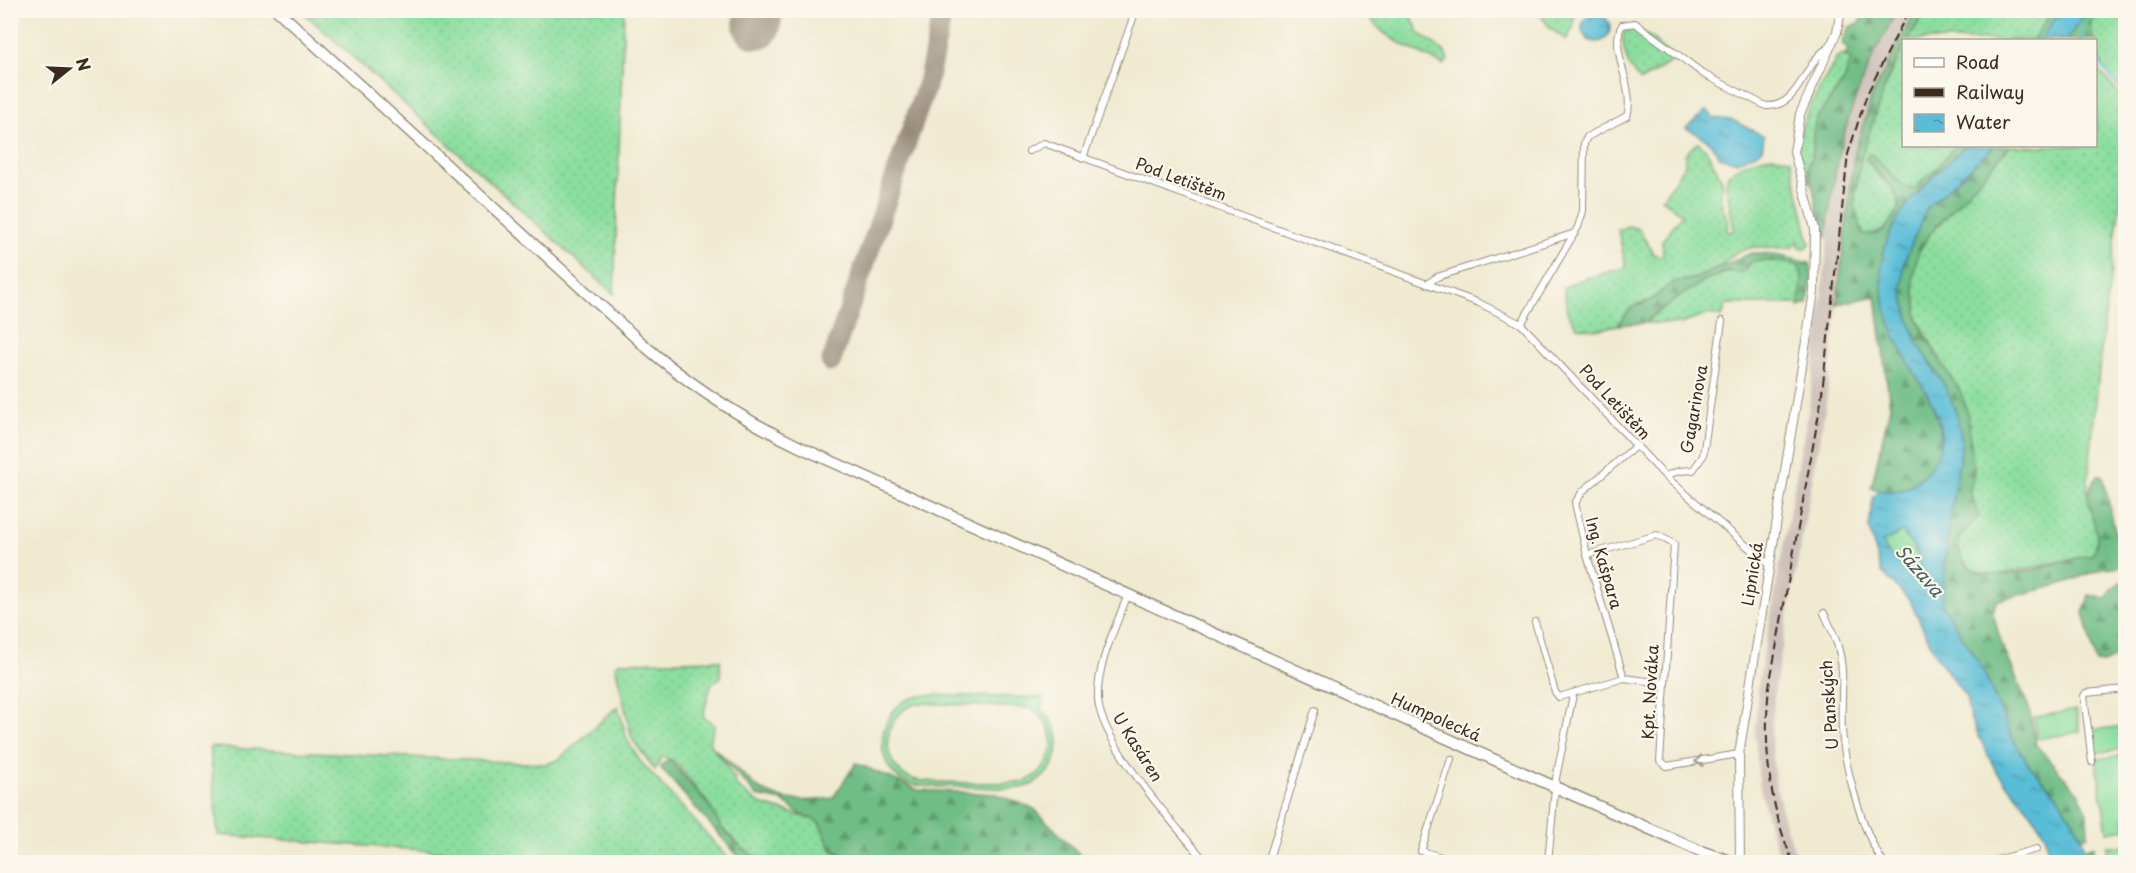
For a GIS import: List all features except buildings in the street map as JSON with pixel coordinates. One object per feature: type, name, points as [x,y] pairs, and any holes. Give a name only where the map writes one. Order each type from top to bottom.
[{"type":"main road","name":"Humpolecká","points":[[277,10],[646,347],[718,402],[802,448],[1556,787],[1700,851],[1733,862]]},
{"type":"street","points":[[1083,158],[1136,10]]},
{"type":"street","name":"Lipnická","points":[[1740,862],[1739,754],[1814,292],[1815,230],[1794,152],[1800,114],[1837,32],[1841,10]]},
{"type":"street","points":[[1521,324],[1575,233],[1583,211],[1584,143],[1587,136],[1623,119],[1629,111],[1618,39],[1622,25],[1635,23],[1706,75],[1766,106],[1772,106],[1787,99],[1821,51],[1830,47]]},
{"type":"street","name":"Pod Letištěm","points":[[1029,151],[1044,143],[1479,303],[1521,324],[1665,476],[1769,565]]},
{"type":"street","points":[[1426,284],[1437,277],[1575,233]]},
{"type":"street","name":"Gagarinova","points":[[1665,476],[1680,471],[1693,471],[1703,456],[1722,321]]},
{"type":"street","name":"Ing. Kašpara","points":[[1624,678],[1587,555],[1575,503],[1583,491],[1637,445]]},
{"type":"street","name":"Kpt. Nováka","points":[[1587,555],[1657,535],[1674,544],[1663,683],[1660,761],[1667,766],[1739,754]]},
{"type":"street","name":"U Kasáren","points":[[1128,594],[1100,675],[1101,712],[1132,769],[1206,862]]},
{"type":"street","name":"U Panských","points":[[1824,613],[1839,648],[1843,682],[1842,731],[1851,776],[1870,840],[1883,862]]},
{"type":"street","points":[[1535,622],[1556,694],[1562,697],[1624,678],[1663,683]]},
{"type":"street","points":[[2092,762],[2084,696],[2086,693],[2126,689]]},
{"type":"street","points":[[1548,862],[1556,787],[1573,695]]},
{"type":"street","points":[[1268,862],[1315,710]]},
{"type":"street","points":[[1451,759],[1421,851],[1458,862]]},
{"type":"street","points":[[1989,862],[2037,849]]},
{"type":"shaded area","points":[[1897,11],[1915,11],[1872,96],[1854,156],[1826,403],[1775,688],[1771,735],[1775,781],[1785,825],[1799,862],[1782,862],[1770,830],[1759,783],[1755,735],[1758,685],[1810,400],[1838,152],[1857,90]]},
{"type":"green space","points":[[302,11],[624,11],[614,294]]},
{"type":"green space","points":[[1365,11],[1409,11],[1419,33],[1444,51],[1448,61],[1443,65],[1390,37],[1380,30]]},
{"type":"green space","points":[[1537,11],[1575,11],[1573,28],[1566,40],[1550,28]]},
{"type":"green space","points":[[1864,11],[1897,11],[1868,68],[1848,120],[1835,175],[1827,238],[1819,217],[1808,165],[1813,153],[1813,133],[1817,117],[1844,81],[1851,59],[1844,56],[1848,50],[1842,43],[1849,27],[1859,23]]},
{"type":"green space","points":[[1915,11],[1926,11],[1909,39],[1902,39],[1902,51],[1890,72],[1861,157],[1854,205],[1863,234],[1883,231],[1899,209],[1897,197],[1866,159],[1868,154],[1871,154],[1902,185],[1913,189],[1937,168],[1954,147],[1964,147],[1926,184],[1902,212],[1886,244],[1882,262],[1883,294],[1891,326],[1927,395],[1940,430],[1940,447],[1934,463],[1913,483],[1902,490],[1892,492],[1871,488],[1890,407],[1876,296],[1837,304],[1854,156],[1872,96]]},
{"type":"green space","points":[[1926,11],[2052,11],[2034,39],[1909,39]]},
{"type":"green space","points":[[2052,11],[2060,11],[2042,39],[2034,39]]},
{"type":"green space","points":[[2086,11],[2096,11],[2090,23],[2093,39],[2068,39]]},
{"type":"green space","points":[[2096,11],[2125,11],[2125,79],[2121,82],[2124,85],[2125,83],[2125,95],[2101,63],[2097,39],[2093,39],[2091,29],[2093,14]]},
{"type":"green space","points":[[1633,25],[1652,38],[1674,60],[1641,81],[1628,64],[1624,49],[1626,28]]},
{"type":"green space","points":[[1902,51],[1902,147],[1954,147],[1937,168],[1913,189],[1902,185],[1871,154],[1867,159],[1879,176],[1898,194],[1899,209],[1881,231],[1863,234],[1855,207],[1858,172],[1870,126]]},
{"type":"green space","points":[[1842,55],[1851,59],[1844,81],[1817,117],[1813,133],[1813,153],[1808,169],[1810,183],[1801,168],[1798,153],[1800,136],[1812,103],[1836,59]]},
{"type":"green space","points":[[2097,67],[2125,102],[2126,158],[2103,331],[2087,489],[2097,533],[2097,541],[2091,555],[1993,576],[1972,569],[1961,560],[1957,546],[1960,535],[1979,516],[1970,491],[1974,471],[1967,410],[1918,319],[1913,278],[1918,253],[1928,236],[2009,147],[2097,147]]},
{"type":"green space","points":[[1698,142],[1707,151],[1722,180],[1721,201],[1728,222],[1727,231],[1731,232],[1734,230],[1726,184],[1728,174],[1758,158],[1775,156],[1791,160],[1810,244],[1806,248],[1798,247],[1799,241],[1791,248],[1753,247],[1735,253],[1721,266],[1697,278],[1674,282],[1651,300],[1638,304],[1618,325],[1595,330],[1577,327],[1567,312],[1564,288],[1577,281],[1626,267],[1618,230],[1628,226],[1639,229],[1654,255],[1663,256],[1662,241],[1682,214],[1662,199],[1685,165],[1685,154]]},
{"type":"green space","points":[[1993,147],[2009,147],[1928,236],[1918,253],[1913,278],[1918,319],[1926,338],[1960,391],[1967,410],[1974,471],[1970,491],[1979,516],[1959,537],[1962,558],[1972,569],[1989,574],[2010,574],[2091,555],[2096,546],[2097,537],[2088,495],[2091,485],[2098,476],[2103,476],[2115,532],[2125,544],[2125,566],[2104,568],[2062,584],[1996,601],[1993,613],[2001,642],[2029,708],[2036,745],[2078,792],[2087,813],[2088,836],[2083,838],[2056,794],[2029,765],[2012,738],[1980,663],[1941,605],[1947,537],[1962,443],[1946,388],[1919,345],[1909,320],[1902,288],[1904,262],[1927,208]]},
{"type":"green space","points":[[1751,253],[1772,254],[1810,263],[1812,274],[1808,304],[1799,307],[1802,275],[1797,265],[1773,261],[1752,261],[1742,273],[1727,271],[1703,281],[1651,317],[1646,323],[1618,325],[1631,308],[1651,300],[1674,282],[1697,278]]},
{"type":"green space","points":[[1752,261],[1797,264],[1802,278],[1799,304],[1726,304],[1722,317],[1710,314],[1680,324],[1646,323],[1651,317],[1696,286],[1720,275],[1747,269]]},
{"type":"green space","points":[[1903,532],[1916,553],[1919,563],[1919,570],[1909,575],[1887,551],[1882,541]]},
{"type":"green space","points":[[2125,579],[2125,653],[2103,663],[2096,662],[2084,612],[2089,595],[2106,599],[2112,588]]},
{"type":"green space","points":[[720,660],[721,677],[711,685],[703,716],[715,725],[709,742],[735,779],[735,785],[760,804],[815,820],[820,824],[831,849],[850,862],[762,862],[740,846],[721,827],[707,802],[672,760],[662,757],[655,770],[632,739],[615,665],[620,662]]},
{"type":"green space","points":[[920,696],[1044,698],[1043,706],[1040,707],[1050,718],[1056,731],[1058,745],[1055,760],[1047,773],[1039,780],[1019,788],[931,786],[905,782],[890,769],[885,760],[884,730],[891,714],[899,705]],"holes":[[[920,703],[1031,708],[1048,725],[1052,747],[1043,768],[1035,776],[1023,782],[920,781],[900,772],[893,762],[888,738],[891,726],[907,707]]]},
{"type":"green space","points":[[618,706],[627,740],[640,761],[732,862],[585,862],[218,835],[210,747],[546,764],[558,760]]},
{"type":"green space","points":[[2076,710],[2080,732],[2037,739],[2034,717]]},
{"type":"green space","points":[[2125,726],[2125,749],[2095,753],[2092,730]]},
{"type":"green space","points":[[712,747],[760,789],[786,799],[833,798],[856,763],[918,790],[997,794],[1034,809],[1081,856],[1105,862],[856,862],[831,849],[820,824],[815,820],[803,816],[782,801],[757,796]]},
{"type":"green space","points":[[2126,755],[2125,829],[2107,832],[2096,759]]},
{"type":"green space","points":[[669,759],[710,807],[721,827],[740,846],[762,862],[743,862],[660,767]]},
{"type":"green space","points":[[2094,845],[2095,862],[2085,862],[2085,849]]},
{"type":"green space","points":[[2107,846],[2125,846],[2125,862],[2108,862]]},
{"type":"water","points":[[2060,11],[2086,11],[2068,39],[2042,39]]},
{"type":"water","points":[[1596,14],[1606,18],[1610,28],[1606,38],[1596,42],[1586,38],[1582,28],[1586,18]]},
{"type":"water","points":[[1707,110],[1714,118],[1732,120],[1764,136],[1762,150],[1737,162],[1720,157],[1708,140],[1686,128]]},
{"type":"water","name":"Sázava","points":[[1964,147],[1993,147],[1927,208],[1904,262],[1902,288],[1909,320],[1919,345],[1946,388],[1957,414],[1962,443],[1947,537],[1942,605],[1980,663],[2012,738],[2029,765],[2056,794],[2078,829],[2085,849],[2085,862],[2049,862],[2045,834],[2029,810],[1996,771],[1970,718],[1966,697],[1937,657],[1910,601],[1881,571],[1869,528],[1873,497],[1880,490],[1895,492],[1913,484],[1933,464],[1940,448],[1941,430],[1936,413],[1891,326],[1881,282],[1882,261],[1893,227],[1902,212],[1926,184]],"holes":[[[1903,532],[1917,554],[1919,570],[1909,575],[1887,551],[1882,542]]]},
{"type":"waterway","points":[[2078,21],[2085,39]]},
{"type":"waterway","points":[[2097,60],[2126,96]]},
{"type":"taxiway","points":[[831,362],[928,81],[943,10]]},
{"type":"runway","points":[[757,25],[759,10]]},
{"type":"railway","points":[[1793,862],[1773,798],[1767,732],[1769,687],[1821,402],[1848,154],[1867,94],[1909,10]]}]
